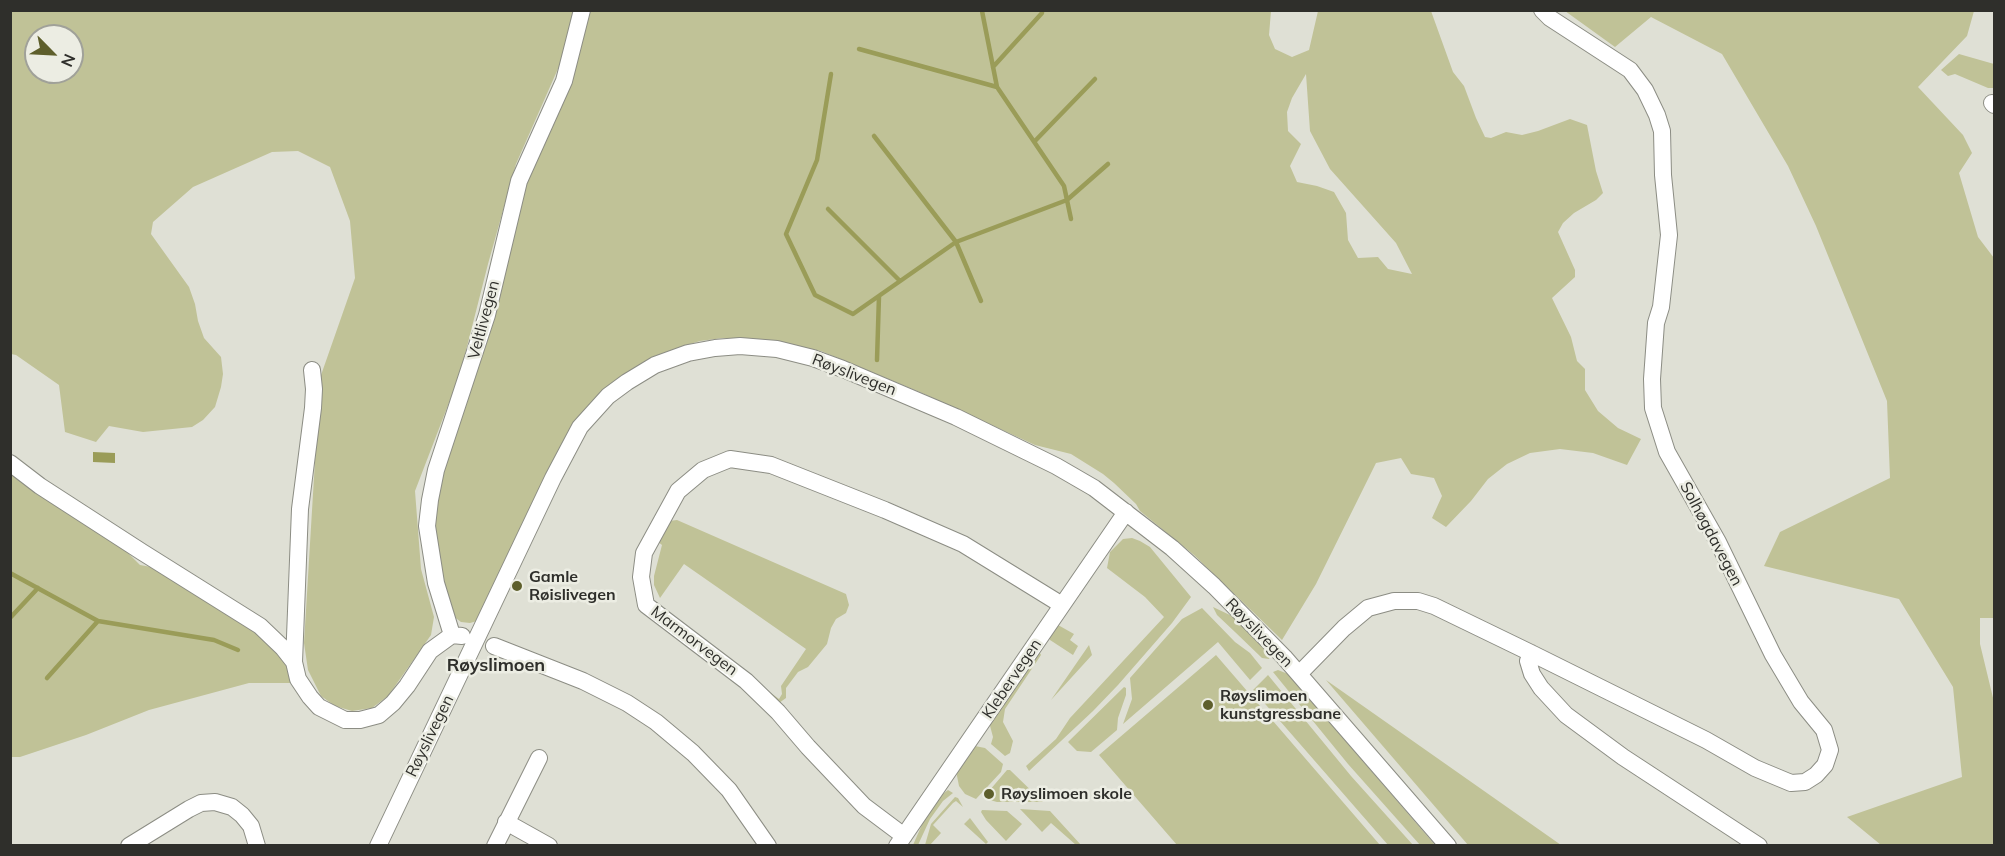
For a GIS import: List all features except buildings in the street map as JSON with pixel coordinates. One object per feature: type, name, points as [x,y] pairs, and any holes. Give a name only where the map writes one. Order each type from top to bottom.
[{"type":"street","name":"Veltlivegen","points":[[452,635],[436,584],[427,526],[436,470],[487,315],[519,181],[564,81],[582,10]]},
{"type":"street","name":"Solhøgdavegen","points":[[1299,674],[1344,628],[1368,608],[1394,601],[1418,601],[1434,606],[1531,653],[1706,740],[1755,768],[1791,783],[1805,782],[1825,765],[1830,750],[1824,730],[1801,702],[1773,655],[1718,542],[1667,452],[1653,408],[1652,380],[1656,323],[1661,307],[1670,235],[1663,175],[1662,131],[1658,115],[1645,90],[1630,70],[1550,18],[1542,10]]},
{"type":"street","name":"Røyslivegen","points":[[378,846],[557,470],[580,427],[608,396],[656,365],[688,353],[740,346],[777,350],[813,358],[956,417],[1022,448],[1094,489],[1172,548],[1214,586],[1299,674],[1448,846]]},
{"type":"street","points":[[312,370],[313,408],[300,509],[294,662],[298,679],[319,707],[345,720],[360,720],[379,714],[393,703],[430,651],[452,635],[477,638]]},
{"type":"street","name":"Marmorvegen","points":[[900,841],[746,681],[646,605],[641,577],[644,553],[678,491],[703,470],[730,459],[771,465],[873,505],[963,544],[1062,605]]},
{"type":"street","points":[[10,463],[58,498],[260,626],[294,662]]},
{"type":"street","name":"Klebervegen","points":[[900,841],[1126,512]]},
{"type":"street","points":[[494,646],[583,681],[627,703],[656,722],[693,753],[729,790],[768,846]]},
{"type":"street","points":[[1531,653],[1528,661],[1532,675],[1566,715],[1623,757],[1759,846]]},
{"type":"street","points":[[495,846],[539,758]]},
{"type":"street","points":[[129,846],[189,809],[214,802],[232,807],[242,815],[251,826],[256,846]]},
{"type":"street","points":[[506,822],[549,846]]},
{"type":"shaded area","points":[[11,11],[573,11],[568,46],[516,164],[460,374],[415,491],[421,569],[434,617],[431,635],[388,696],[372,708],[352,711],[335,706],[321,696],[308,670],[304,643],[320,378],[355,278],[350,221],[330,167],[298,151],[272,152],[193,187],[153,222],[151,234],[189,287],[204,338],[221,357],[223,374],[215,407],[203,420],[192,427],[143,432],[109,426],[96,442],[65,432],[59,385],[16,355],[11,354]]},
{"type":"shaded area","points":[[586,11],[1271,11],[1269,35],[1275,49],[1292,57],[1309,50],[1318,11],[1431,11],[1453,72],[1464,86],[1485,137],[1491,138],[1506,132],[1522,135],[1570,119],[1587,125],[1603,193],[1574,213],[1563,223],[1558,232],[1575,270],[1575,277],[1552,298],[1571,337],[1577,361],[1585,369],[1585,390],[1598,411],[1618,428],[1641,439],[1627,465],[1593,453],[1560,449],[1530,453],[1507,464],[1488,479],[1446,527],[1432,518],[1442,496],[1434,478],[1411,474],[1401,458],[1376,463],[1316,584],[1282,640],[1194,555],[1140,511],[1136,504],[1114,483],[1071,454],[1035,445],[922,393],[821,351],[759,339],[723,338],[700,341],[655,356],[605,389],[477,621],[461,622],[453,616],[435,553],[434,502],[520,197]],"holes":[[[1306,74],[1310,131],[1330,169],[1396,243],[1412,274],[1388,269],[1378,257],[1358,258],[1348,240],[1346,213],[1334,192],[1297,182],[1290,166],[1301,144],[1288,131],[1287,112]]]},
{"type":"shaded area","points":[[1565,11],[1974,11],[1967,36],[1918,87],[1963,135],[1972,153],[1959,173],[1978,237],[1994,258],[1994,618],[1980,618],[1980,644],[1994,702],[1994,845],[1881,845],[1847,817],[1962,777],[1953,687],[1899,599],[1764,566],[1780,532],[1890,478],[1887,401],[1816,226],[1788,166],[1722,54],[1651,17],[1615,47]]},
{"type":"shaded area","points":[[1959,54],[1994,64],[1994,88],[1988,88],[1955,74],[1948,76],[1941,70]]},
{"type":"shaded area","points":[[93,452],[115,453],[115,463],[93,462]]},
{"type":"shaded area","points":[[10,470],[123,548],[140,565],[151,567],[263,634],[285,659],[294,683],[249,683],[149,710],[86,735],[20,757],[11,757]]},
{"type":"shaded area","points":[[677,520],[846,594],[849,605],[846,613],[836,619],[827,644],[808,667],[798,672],[786,688],[786,698],[779,703],[770,697],[771,693],[779,699],[782,694],[781,686],[806,649],[684,564],[660,598],[654,585],[662,545],[657,541],[669,521]]},
{"type":"shaded area","points":[[1132,538],[1150,547],[1191,597],[1172,623],[1118,685],[1029,771],[1026,766],[1056,739],[1070,718],[1164,617],[1145,597],[1107,568],[1110,552],[1123,539]]},
{"type":"shaded area","points":[[1213,607],[1232,616],[1246,629],[1268,652],[1269,659],[1262,658],[1217,615]]},
{"type":"shaded area","points":[[1202,608],[1235,642],[1250,653],[1262,668],[1250,680],[1218,642],[1123,724],[1132,699],[1130,678],[1182,619]]},
{"type":"shaded area","points":[[1058,625],[1074,634],[1070,640],[1078,646],[1073,655],[1050,640],[1049,636]]},
{"type":"shaded area","points":[[1089,645],[1092,655],[1051,700]]},
{"type":"shaded area","points":[[1039,651],[1041,655],[1005,709],[1003,722],[1013,741],[1010,753],[1005,756],[991,744],[993,737],[989,722]]},
{"type":"shaded area","name":"Røyslimoen kunstgressbane","points":[[1216,655],[1380,845],[1177,845],[1099,755]]},
{"type":"shaded area","points":[[1278,670],[1288,674],[1435,845],[1420,845],[1348,764],[1273,672]]},
{"type":"shaded area","points":[[1268,675],[1351,776],[1413,845],[1388,845],[1253,690]]},
{"type":"shaded area","points":[[1326,680],[1561,845],[1468,845]]},
{"type":"shaded area","points":[[1124,687],[1126,695],[1118,718],[1117,730],[1091,752],[1077,751],[1068,742]]},
{"type":"shaded area","points":[[975,746],[985,748],[1003,764],[1001,772],[976,799],[965,794],[959,786],[957,776],[957,769]]},
{"type":"shaded area","points":[[1007,770],[1010,770],[1043,802],[997,802],[983,798]]},
{"type":"shaded area","points":[[948,790],[953,793],[943,801],[930,819],[918,845],[913,845],[924,820],[940,796]]},
{"type":"shaded area","points":[[955,797],[963,807],[956,801],[953,803],[933,825],[941,833],[930,845],[925,845],[931,824]]},
{"type":"shaded area","points":[[1020,809],[1050,811],[1081,845],[1076,845],[1051,823],[1042,832]]},
{"type":"shaded area","points":[[982,810],[1007,811],[1022,824],[1006,841],[986,820]]},
{"type":"shaded area","points":[[970,818],[988,842],[986,844],[964,824]]},
{"type":"waterway","points":[[982,11],[997,87],[1064,186],[1071,219]]},
{"type":"waterway","points":[[993,67],[1042,13]]},
{"type":"waterway","points":[[859,49],[997,87]]},
{"type":"waterway","points":[[831,74],[817,160],[786,234],[815,295],[853,314],[956,242],[1067,200],[1108,164]]},
{"type":"waterway","points":[[1034,142],[1095,79]]},
{"type":"waterway","points":[[874,136],[956,242],[981,301]]},
{"type":"waterway","points":[[828,209],[900,281]]},
{"type":"waterway","points":[[877,360],[879,296]]},
{"type":"waterway","points":[[10,573],[98,621],[214,640],[238,650]]},
{"type":"waterway","points":[[10,618],[38,588]]},
{"type":"waterway","points":[[47,678],[98,621]]},
{"type":"place","name":"Gamle Røislivegen","points":[[517,586]]},
{"type":"place","name":"Røyslimoen kunstgressbane","points":[[1208,705]]},
{"type":"place","name":"Røyslimoen skole","points":[[989,794]]},
{"type":"district","name":"Røyslimoen","points":[[496,666]]}]
